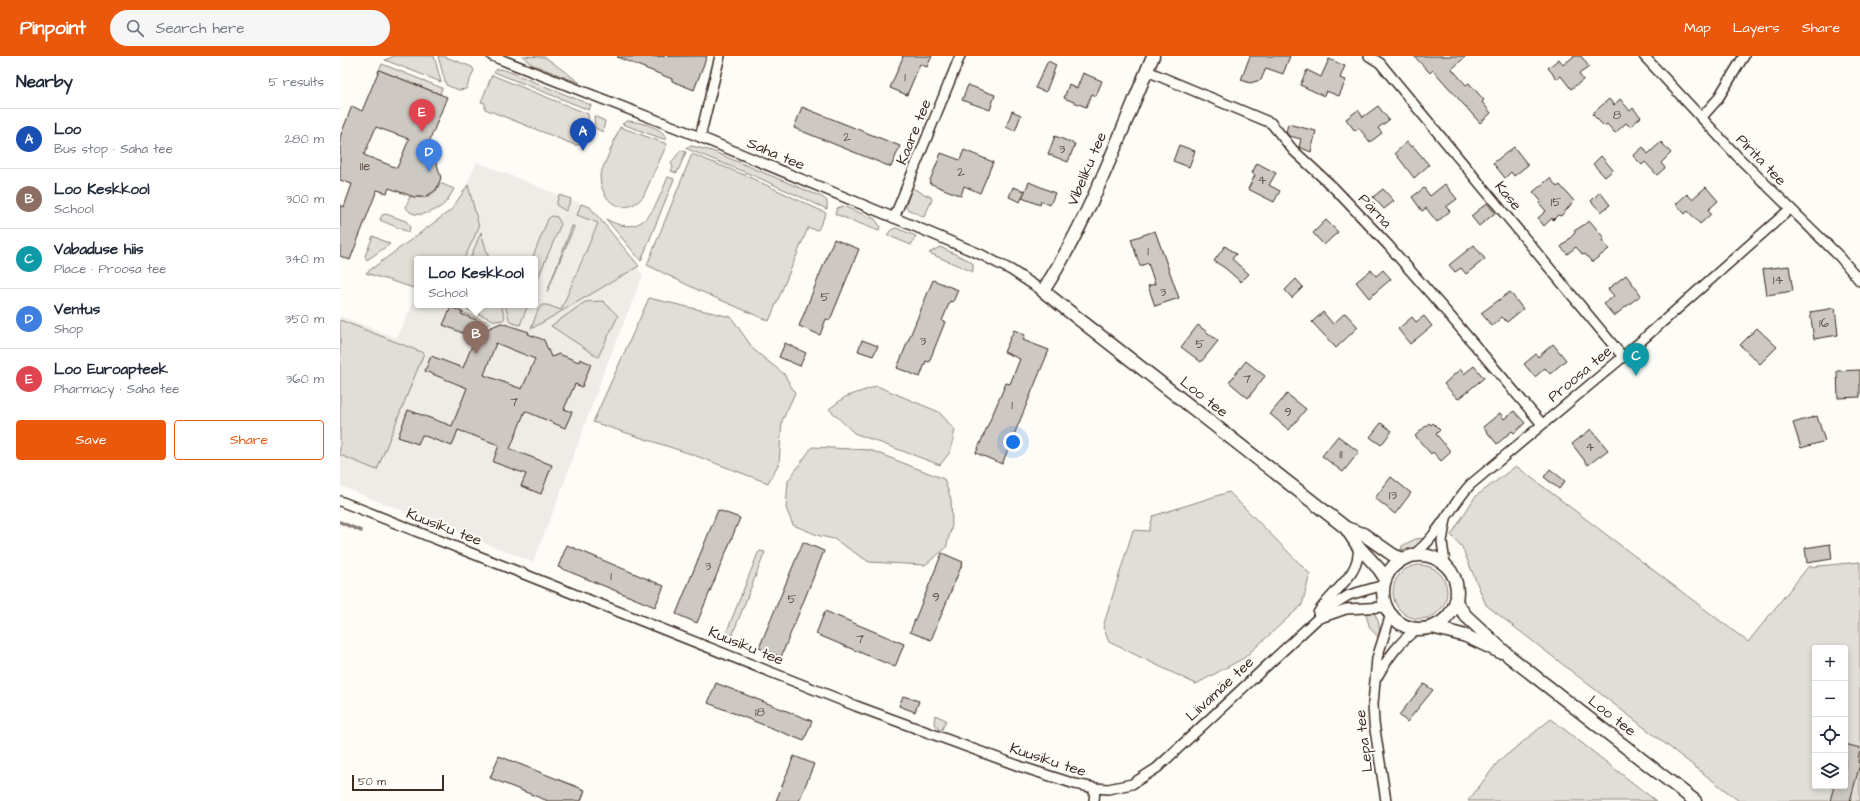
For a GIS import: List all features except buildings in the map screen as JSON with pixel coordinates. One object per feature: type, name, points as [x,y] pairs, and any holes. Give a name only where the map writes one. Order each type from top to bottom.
[{"type":"street","name":"Saha tee","points":[[492,56],[504,58],[700,137],[982,255],[1011,270],[1043,291]]},
{"type":"street","points":[[700,137],[720,56]]},
{"type":"street","name":"Kaare tee","points":[[894,218],[960,56]]},
{"type":"street","name":"Vibeliku tee","points":[[1043,291],[1062,262],[1091,203],[1153,56]]},
{"type":"street","name":"Kase","points":[[1369,56],[1381,59],[1623,357]]},
{"type":"street","name":"Pirita tee","points":[[1644,56],[1701,118],[1840,258],[1860,281]]},
{"type":"street","points":[[1701,118],[1717,100],[1744,56]]},
{"type":"street","name":"Pärna","points":[[1146,71],[1271,123],[1293,150],[1334,188],[1388,246],[1542,424]]},
{"type":"street","name":"Proosa tee","points":[[1408,557],[1425,545],[1470,485],[1623,357],[1790,209]]},
{"type":"street","name":"Loo tee","points":[[1043,291],[1346,528],[1358,546],[1379,569],[1385,582]]},
{"type":"street","name":"Kuusiku tee","points":[[340,501],[920,730],[1030,770],[1075,784],[1095,788],[1119,788],[1132,784],[1146,777]]},
{"type":"street","name":"Proosa tee","points":[[1445,564],[1442,541],[1446,516]]},
{"type":"street","name":"Loo tee","points":[[1346,528],[1363,534],[1393,555],[1408,557]]},
{"type":"street","points":[[1313,621],[1324,602],[1355,567],[1358,557],[1358,546]]},
{"type":"street","points":[[1430,556],[1445,564],[1451,570],[1456,582],[1457,594],[1456,602],[1447,617],[1432,627],[1418,629],[1402,624],[1388,611],[1384,600],[1385,582],[1390,570],[1408,557],[1430,556]]},
{"type":"street","name":"Liivamäe tee","points":[[1146,777],[1313,621],[1340,600],[1385,582]]},
{"type":"street","name":"Loo tee","points":[[1456,602],[1466,616],[1510,657],[1695,801]]},
{"type":"street","name":"Liivamäe tee","points":[[1313,621],[1346,609],[1388,611]]},
{"type":"street","name":"Lepa tee","points":[[1386,801],[1374,723],[1373,704],[1380,648],[1387,630],[1388,611]]},
{"type":"street","name":"Loo tee","points":[[1432,627],[1466,636],[1510,657]]},
{"type":"street","name":"Lepa tee","points":[[1376,678],[1394,649],[1405,638],[1418,629]]},
{"type":"street","points":[[1094,801],[1095,788]]},
{"type":"shaded area","points":[[394,56],[434,56],[441,82],[385,60]]},
{"type":"shaded area","points":[[438,56],[443,56],[472,67],[474,70],[466,89],[459,90],[446,85]]},
{"type":"shaded area","points":[[522,56],[545,57],[580,83],[531,64]]},
{"type":"shaded area","points":[[382,64],[442,88],[440,94],[379,70]]},
{"type":"shaded area","points":[[497,69],[505,70],[591,105],[589,110],[494,72]]},
{"type":"shaded area","points":[[492,75],[588,114],[589,126],[582,144],[575,145],[485,109],[485,103],[481,102]]},
{"type":"shaded area","points":[[594,116],[605,121],[603,132],[595,128]]},
{"type":"shaded area","points":[[627,121],[651,126],[662,132],[666,140],[622,124]]},
{"type":"shaded area","points":[[620,127],[667,144],[643,197],[635,203],[621,207],[608,199],[601,184],[600,175]]},
{"type":"shaded area","points":[[692,146],[712,151],[822,197],[827,201],[827,209],[759,178],[685,148]]},
{"type":"shaded area","points":[[681,150],[686,152],[677,173],[671,171],[673,167],[671,163]]},
{"type":"shaded area","points":[[692,154],[747,176],[826,213],[818,230],[808,228],[769,321],[700,291],[647,265]]},
{"type":"shaded area","points":[[477,162],[587,206],[643,275],[605,369],[559,497],[533,562],[340,486],[340,316],[397,338],[414,301],[414,308],[538,308],[538,256],[434,256]]},
{"type":"shaded area","points":[[668,177],[674,179],[641,261],[606,219],[620,225],[631,226],[640,223],[648,217],[654,208]]},
{"type":"shaded area","points":[[440,183],[454,189],[443,205],[424,214],[413,214],[409,211],[406,207],[410,196],[428,196],[435,191]]},
{"type":"shaded area","points":[[468,185],[479,227],[465,256],[414,256],[414,288],[366,273],[451,210]]},
{"type":"shaded area","points":[[912,188],[931,197],[932,200],[924,217],[907,209],[906,205]]},
{"type":"shaded area","points":[[559,195],[571,199],[566,211],[556,205]]},
{"type":"shaded area","points":[[581,204],[590,207],[639,266],[531,329],[538,310],[542,305],[547,305],[561,310],[598,223],[577,215]]},
{"type":"shaded area","points":[[843,206],[875,219],[880,226],[879,231],[835,214],[837,208]]},
{"type":"shaded area","points":[[386,214],[406,221],[410,226],[409,231],[408,232],[380,220],[382,215]]},
{"type":"shaded area","points":[[552,216],[557,217],[561,224],[538,278],[538,256],[533,256],[548,219]]},
{"type":"shaded area","points":[[572,226],[574,227],[547,292]]},
{"type":"shaded area","points":[[896,228],[916,236],[911,245],[887,235],[891,230]]},
{"type":"shaded area","points":[[481,232],[488,256],[471,256]]},
{"type":"shaded area","points":[[373,236],[390,244],[367,260],[365,256]]},
{"type":"shaded area","points":[[940,247],[970,261],[973,264],[973,272],[929,253]]},
{"type":"shaded area","points":[[649,298],[731,317],[754,350],[784,374],[795,393],[782,421],[779,463],[768,483],[691,454],[593,422]]},
{"type":"shaded area","points":[[603,301],[618,316],[598,357],[551,326],[585,302]]},
{"type":"shaded area","points":[[464,308],[502,308],[505,318],[503,320],[496,321]]},
{"type":"shaded area","points":[[506,308],[527,308],[520,325],[510,322]]},
{"type":"shaded area","points":[[462,312],[491,323],[483,327],[461,314]]},
{"type":"shaded area","points":[[340,320],[424,353],[377,470],[340,455]]},
{"type":"shaded area","points":[[877,386],[939,412],[955,430],[950,452],[940,465],[854,433],[829,409],[845,397]]},
{"type":"shaded area","points":[[812,447],[870,450],[944,479],[951,499],[952,525],[946,548],[925,565],[869,562],[834,539],[820,536],[793,525],[786,508],[788,481]]},
{"type":"shaded area","points":[[1516,466],[1748,642],[1808,567],[1860,562],[1860,801],[1739,801],[1486,605],[1462,547],[1451,535],[1475,497]]},
{"type":"shaded area","points":[[1229,492],[1310,574],[1302,605],[1244,658],[1196,684],[1109,642],[1103,627],[1133,530],[1149,531],[1153,516]]},
{"type":"shaded area","points":[[1425,538],[1415,547],[1401,550],[1402,546],[1415,539]]},
{"type":"shaded area","points":[[760,551],[765,552],[730,641],[725,636]]},
{"type":"shaded area","points":[[1415,565],[1425,565],[1435,569],[1443,577],[1447,587],[1447,597],[1443,607],[1435,615],[1425,619],[1415,619],[1405,615],[1397,607],[1393,597],[1393,587],[1397,577],[1405,569]]},
{"type":"shaded area","points":[[1365,612],[1374,613],[1376,616],[1379,628],[1378,637],[1370,628]]},
{"type":"shaded area","points":[[935,715],[946,720],[941,732],[934,723]]},
{"type":"shaded area","points":[[1551,719],[1656,801],[1468,801],[1498,762]]},
{"type":"waterway","points":[[340,522],[361,531]]},
{"type":"place","name":"Loo Euroapteek","points":[[422,132]]},
{"type":"place","name":"Loo","points":[[583,151]]},
{"type":"place","name":"Ventus","points":[[429,172]]},
{"type":"place","name":"Loo Keskkool","points":[[476,354]]},
{"type":"place","name":"Vabaduse hiis","points":[[1636,376]]}]
